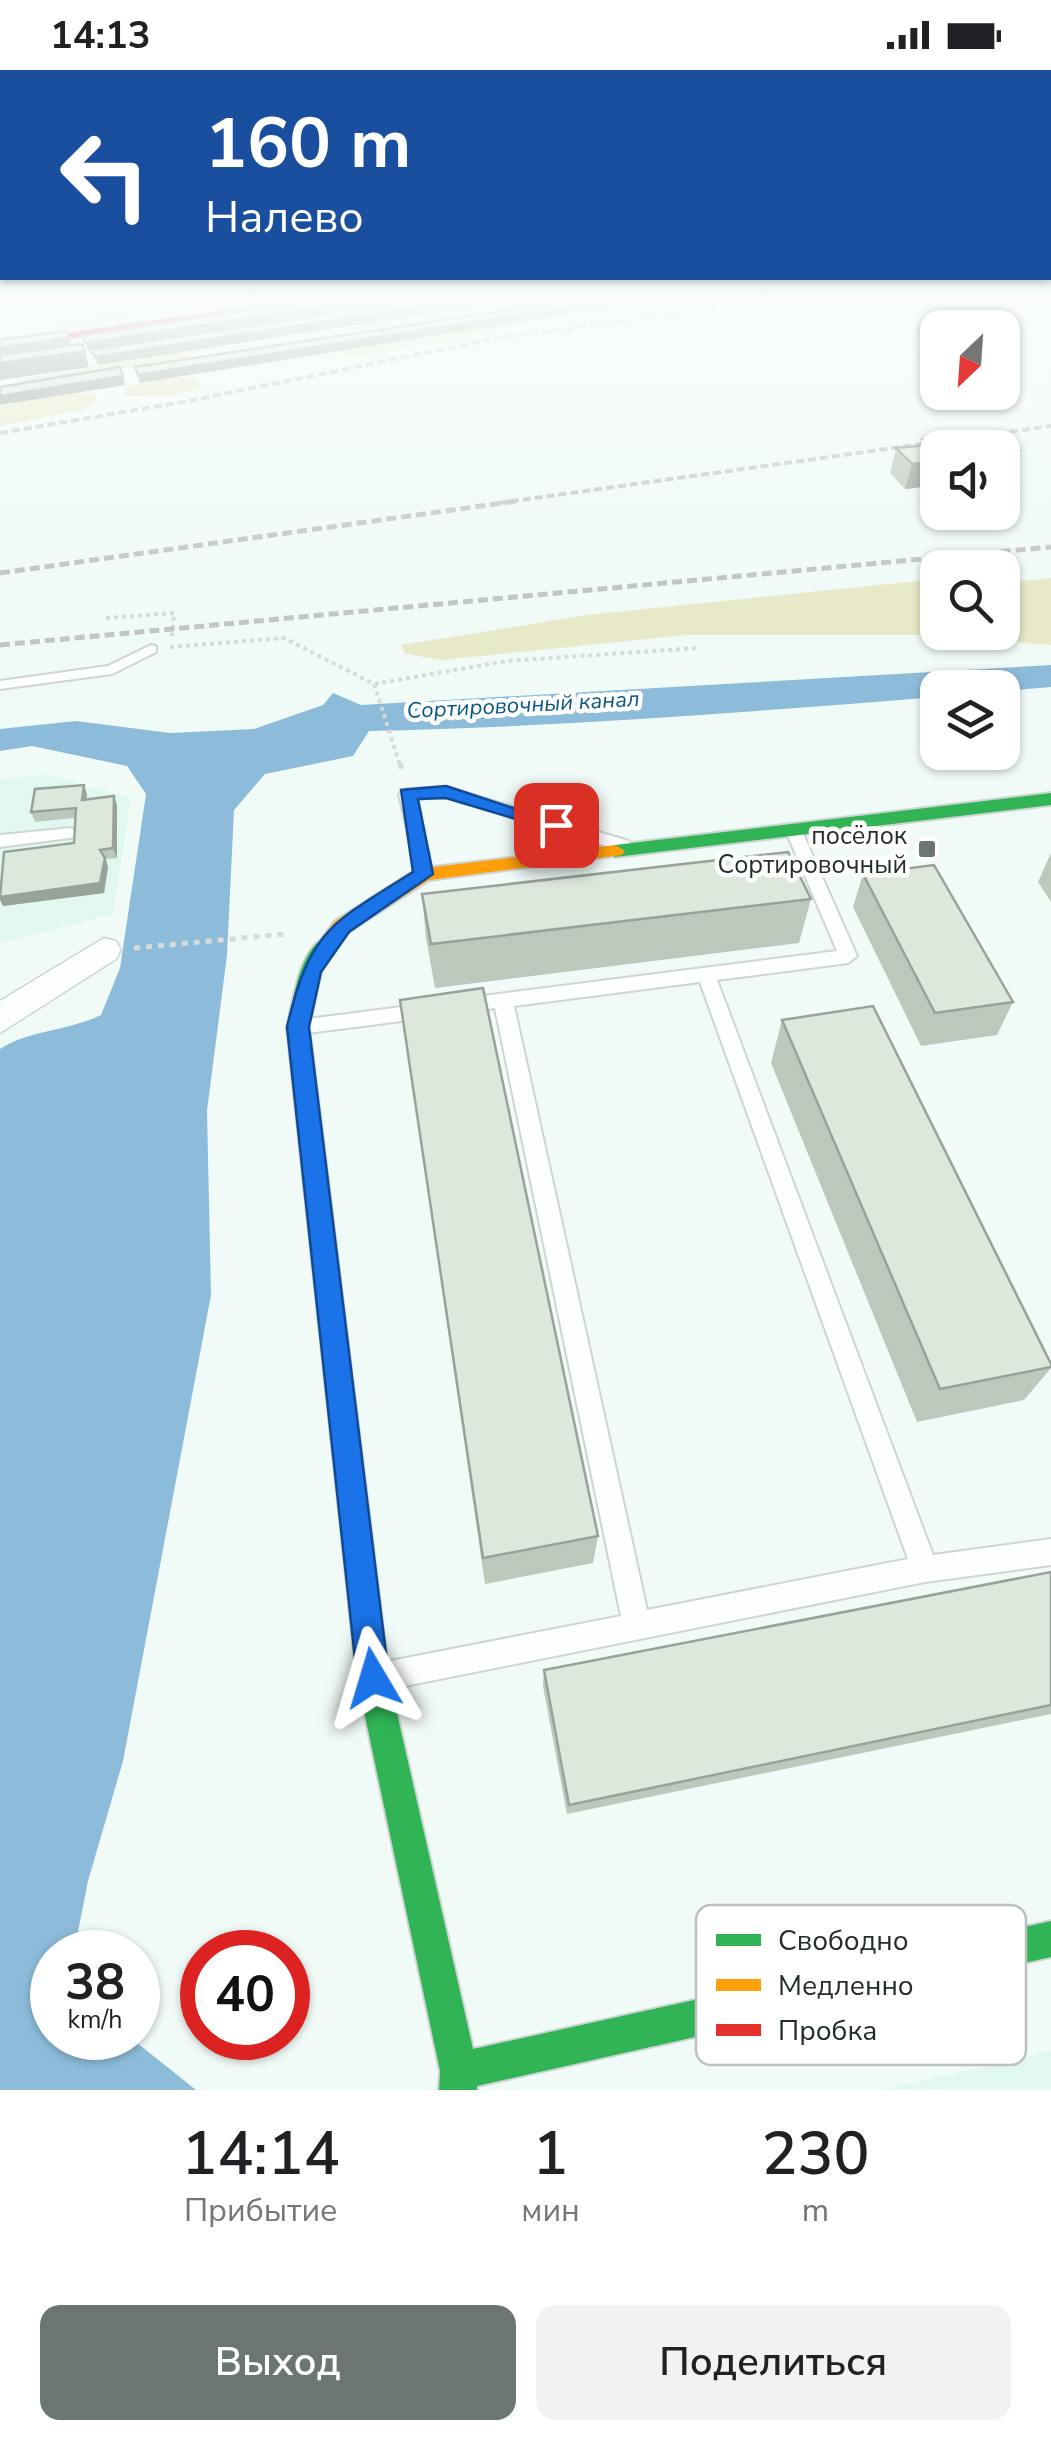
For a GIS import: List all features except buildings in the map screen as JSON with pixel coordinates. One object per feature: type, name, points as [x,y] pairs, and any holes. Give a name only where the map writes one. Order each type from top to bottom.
[{"type":"street","points":[[696,2024],[458,2081],[373,1678],[298,1027],[311,970],[342,927],[424,874],[1051,799]]},
{"type":"street","points":[[0,1019],[104,950]]},
{"type":"street","points":[[1026,1946],[1051,1940]]},
{"type":"lane","points":[[0,685],[112,670],[151,649]]},
{"type":"lane","points":[[424,874],[407,794],[446,792],[629,847]]},
{"type":"lane","points":[[298,1027],[848,956],[793,829]]},
{"type":"lane","points":[[0,841],[72,833]]},
{"type":"lane","points":[[706,974],[925,1569]]},
{"type":"lane","points":[[503,1000],[637,1626]]},
{"type":"lane","points":[[373,1678],[925,1569],[1051,1552]]},
{"type":"path","points":[[106,618],[174,613],[172,647]]},
{"type":"path","points":[[151,649],[284,638],[374,684],[507,661],[698,648]]},
{"type":"path","points":[[374,684],[402,766]]},
{"type":"path","points":[[104,950],[268,936]]},
{"type":"shaded area","points":[[44,774],[131,798],[113,914],[0,943],[0,780]]},
{"type":"shaded area","points":[[1051,2051],[1051,2090],[884,2090],[991,2065],[1026,2065],[1026,2057]]},
{"type":"green space","points":[[69,392],[98,396],[89,408],[0,426],[0,406]]},
{"type":"green space","points":[[125,392],[183,392],[165,397],[124,396]]},
{"type":"green space","points":[[1051,578],[1051,645],[1020,643],[1020,581]]},
{"type":"green space","points":[[920,581],[920,635],[685,635],[441,660],[406,654],[401,645],[587,615]]},
{"type":"water","points":[[1051,665],[1051,687],[1020,690],[1020,670],[965,670]]},
{"type":"water","name":"Сортировочный канал","points":[[920,673],[920,698],[583,722],[369,731],[353,756],[265,774],[234,810],[227,955],[207,1111],[211,1295],[123,1761],[88,1881],[78,1930],[30,1930],[30,2060],[158,2060],[196,2090],[0,2090],[0,1049],[22,1038],[101,1015],[120,968],[146,794],[127,766],[32,746],[0,751],[0,729],[76,721],[170,733],[254,729],[323,705],[333,693],[361,705]]},
{"type":"railway","points":[[0,433],[232,392]]},
{"type":"railway","points":[[499,503],[1051,426]]},
{"type":"railway","points":[[0,573],[517,501]]},
{"type":"railway","points":[[0,645],[1051,547]]},
{"type":"traffic: fast","points":[[615,851],[1051,799]]},
{"type":"traffic: fast","points":[[330,942],[311,970],[298,1027],[373,1678],[459,2071],[458,2090]]},
{"type":"traffic: fast","points":[[1026,1945],[1051,1939]]},
{"type":"traffic: fast","points":[[459,2071],[696,2018]]},
{"type":"traffic: slow","points":[[330,942],[341,927],[424,874],[615,851]]},
{"type":"place","name":"посёлок Сортировочный","points":[[927,849]]},
{"type":"route","points":[[373,1678],[298,1027],[311,970],[342,927],[424,874],[407,794],[446,792],[556,825]]}]
